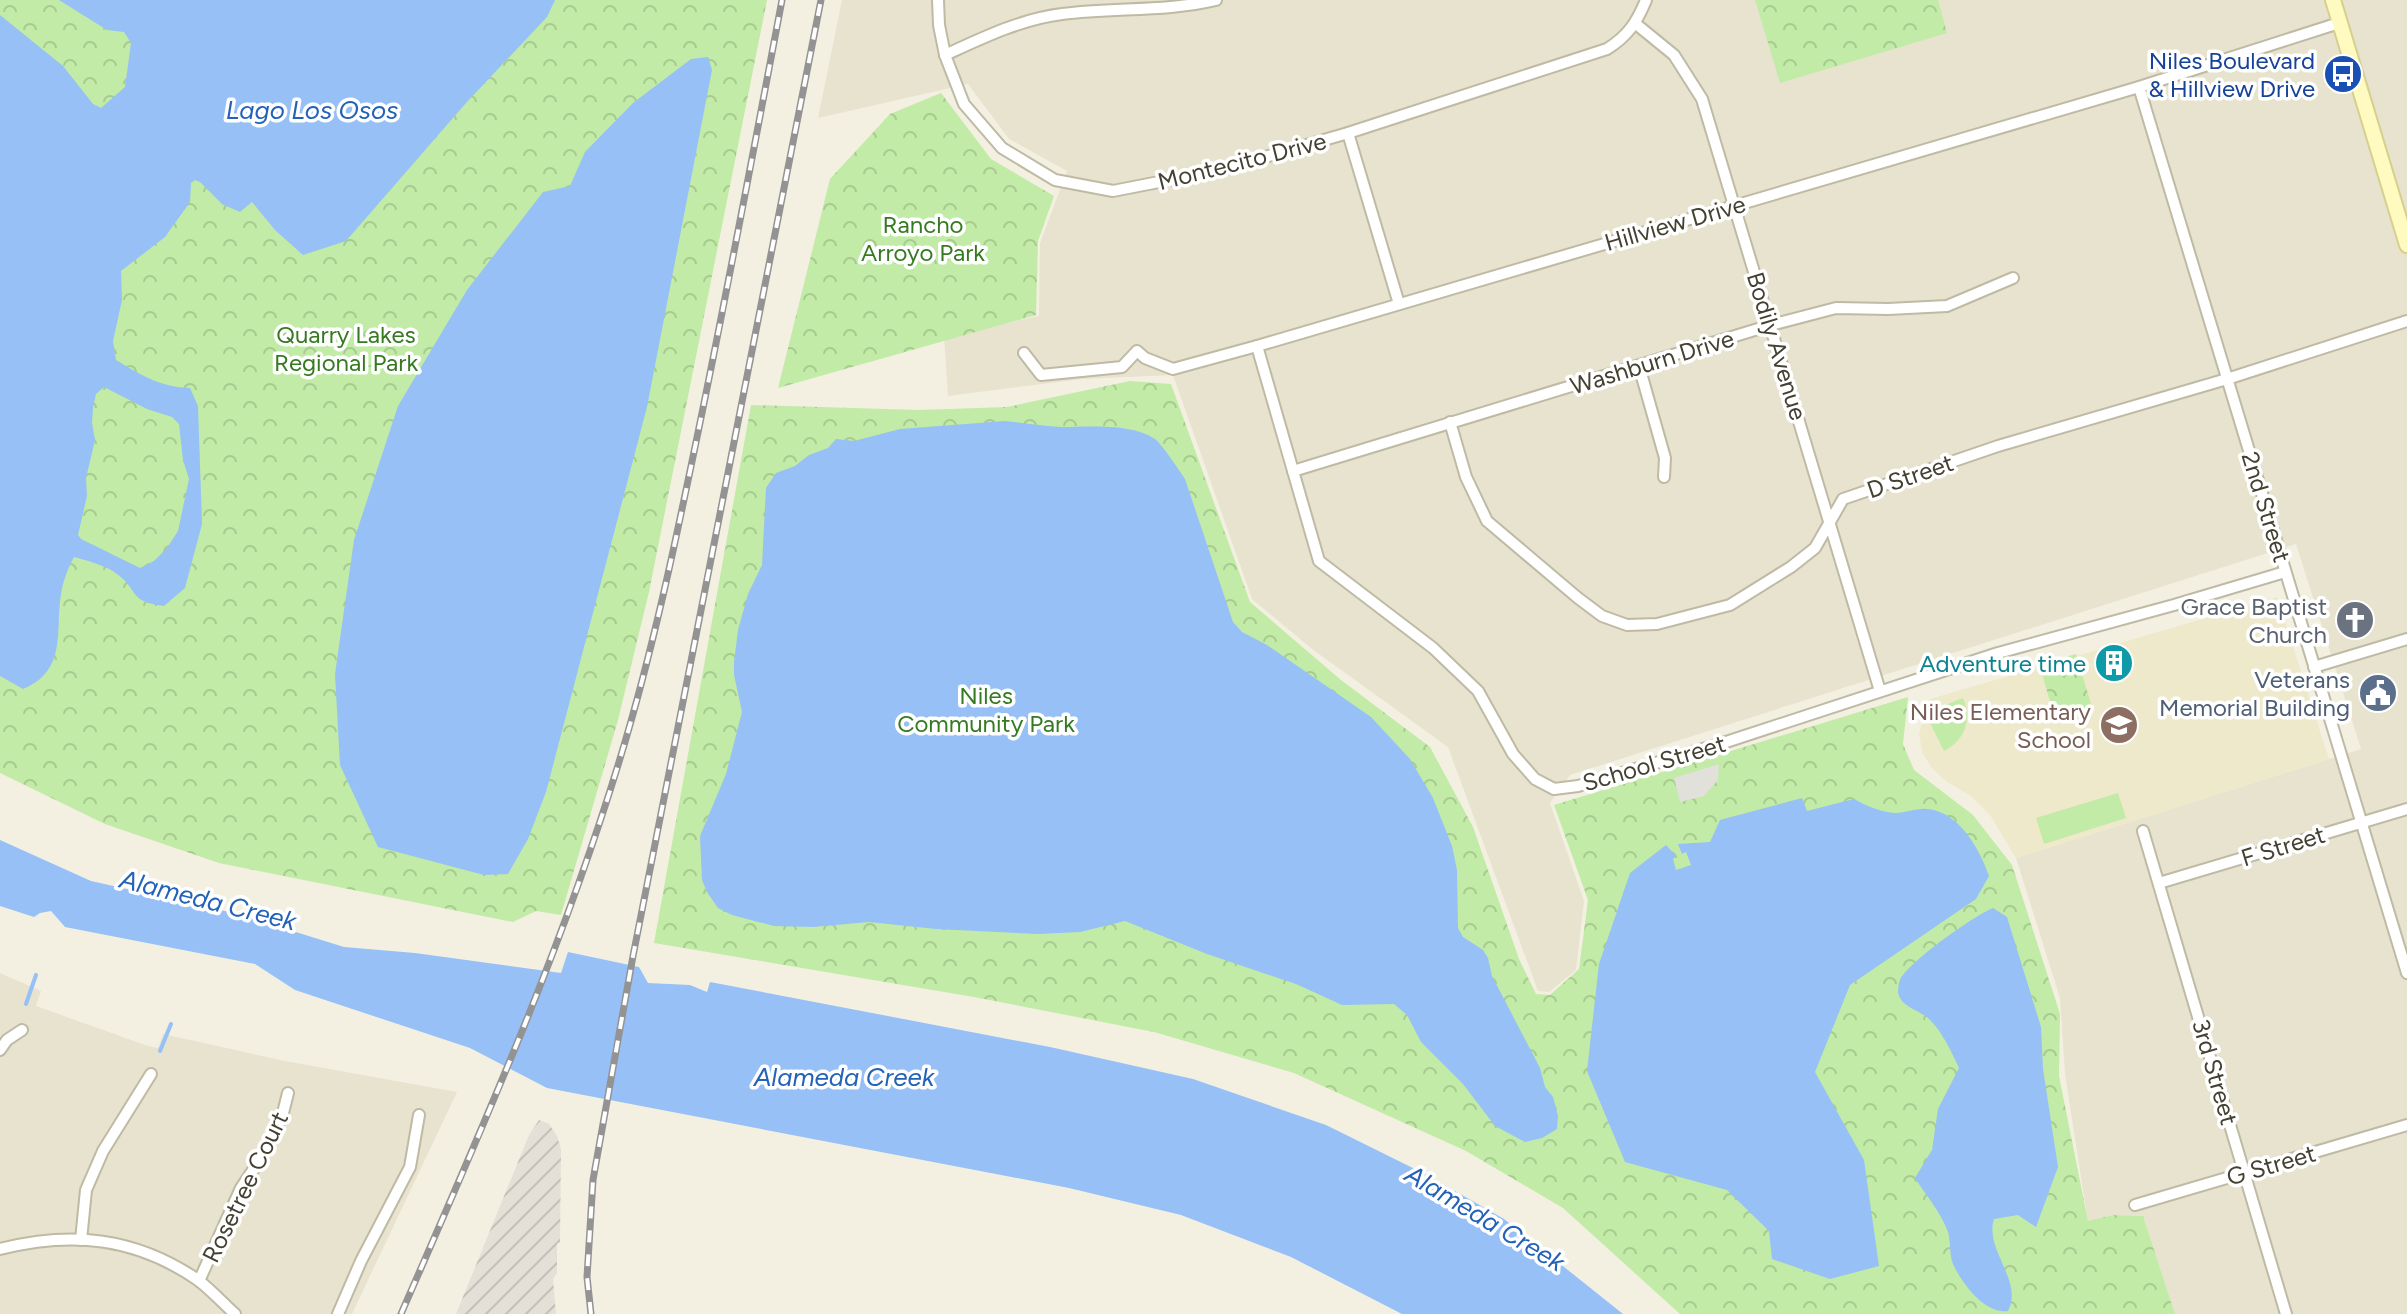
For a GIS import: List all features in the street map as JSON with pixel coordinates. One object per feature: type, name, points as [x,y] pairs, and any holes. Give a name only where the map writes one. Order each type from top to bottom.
[{"type":"main road","points":[[2333,0],[2407,245]]},
{"type":"street","name":"Montecito Drive","points":[[938,0],[945,55],[964,104],[1002,148],[1055,180],[1113,191],[1220,170],[1348,133],[1607,49],[1622,40],[1636,24]]},
{"type":"street","points":[[945,55],[1008,27],[1061,14],[1182,8],[1216,0]]},
{"type":"street","points":[[1636,24],[1646,0]]},
{"type":"street","name":"Hillview Drive","points":[[1024,353],[1041,375],[1122,367],[1137,351],[1145,358],[1173,369],[2139,87],[2339,23]]},
{"type":"street","name":"Bodily Avenue","points":[[1636,24],[1674,55],[1702,99],[1880,691]]},
{"type":"street","name":"2nd Street","points":[[2139,87],[2407,973]]},
{"type":"street","points":[[1348,133],[1399,304]]},
{"type":"street","name":"Washburn Drive","points":[[1293,471],[1771,325],[1836,308],[1947,306],[2013,278]]},
{"type":"street","name":"D Street","points":[[1450,422],[1466,477],[1487,521],[1602,616],[1627,625],[1657,624],[1730,605],[1791,567],[1815,548],[1843,499],[1998,446],[2227,379],[2407,321]]},
{"type":"street","name":"School Street","points":[[1257,346],[1319,561],[1433,648],[1478,691],[1513,754],[1535,779],[1554,789],[1578,786],[1723,743],[1998,653],[2285,572]]},
{"type":"street","points":[[1639,366],[1665,458],[1664,477]]},
{"type":"street","points":[[2314,667],[2407,639]]},
{"type":"street","name":"F Street","points":[[2159,883],[2407,809]]},
{"type":"street","name":"3rd Street","points":[[2143,831],[2286,1314]]},
{"type":"street","points":[[0,1050],[7,1040],[22,1030]]},
{"type":"street","points":[[81,1240],[86,1190],[103,1151],[151,1074]]},
{"type":"street","name":"Rosetree Court","points":[[199,1281],[241,1188],[268,1148],[288,1093]]},
{"type":"street","points":[[338,1314],[361,1261],[410,1167],[419,1115]]},
{"type":"street","name":"G Street","points":[[2135,1205],[2407,1125]]},
{"type":"street","points":[[0,1249],[37,1240],[120,1244],[160,1258],[199,1281],[235,1314]]},
{"type":"shaded area","points":[[842,0],[2407,0],[2407,1314],[2175,1314],[2143,1216],[2113,1215],[2088,1222],[2065,1074],[2060,998],[2016,858],[2361,749],[2296,544],[1570,775],[1550,803],[1584,901],[1576,970],[1549,992],[1538,991],[1448,747],[1312,649],[1252,599],[1173,375],[1082,379],[948,396],[944,336],[1039,316],[1040,243],[1067,171],[1009,139],[968,84],[818,118]]},
{"type":"shaded area","name":"Niles Elementary School","points":[[2277,597],[2329,759],[2016,858],[1990,815],[1971,796],[1947,782],[1931,767],[1922,752],[1919,733],[1930,699]]},
{"type":"shaded area","points":[[1719,764],[1718,780],[1704,796],[1680,802],[1674,778]]},
{"type":"shaded area","points":[[0,973],[41,991],[36,1006],[148,1046],[158,1048],[163,1034],[285,1061],[457,1092],[352,1314],[0,1314]]},
{"type":"shaded area","points":[[539,1120],[549,1124],[561,1149],[560,1242],[557,1244],[557,1273],[553,1279],[556,1314],[456,1314],[529,1135]]},
{"type":"green space","name":"Quarry Lakes Regional Park","points":[[0,0],[767,0],[649,592],[618,720],[561,915],[536,911],[513,922],[219,863],[105,824],[0,773]]},
{"type":"green space","points":[[1755,0],[1938,0],[1947,33],[1780,83]]},
{"type":"green space","name":"Rancho Arroyo Park","points":[[941,93],[991,159],[1054,196],[1038,241],[1036,315],[778,388],[830,179],[890,114]]},
{"type":"green space","name":"Niles Community Park","points":[[1130,381],[1171,384],[1250,602],[1341,680],[1430,747],[1473,827],[1519,959],[1536,994],[1550,995],[1579,969],[1588,900],[1554,805],[1908,697],[1903,744],[1914,770],[1973,815],[2012,865],[2060,1014],[2059,1076],[2088,1221],[2113,1215],[2143,1216],[2175,1314],[1680,1314],[1563,1208],[1466,1151],[1294,1073],[1154,1032],[974,997],[654,943],[751,405],[919,410],[1007,407]]},
{"type":"green space","points":[[2076,654],[2092,707],[2055,718],[2039,664]]},
{"type":"green space","points":[[1963,698],[1967,714],[1965,729],[1957,741],[1944,751],[1927,717],[1930,711]]},
{"type":"green space","points":[[2118,793],[2126,818],[2044,844],[2036,818]]},
{"type":"water","name":"Lago Los Osos","points":[[59,0],[555,0],[547,17],[466,103],[346,241],[303,255],[275,230],[252,202],[240,212],[222,204],[195,180],[191,183],[190,202],[165,237],[121,271],[122,300],[113,341],[116,360],[160,383],[190,388],[198,406],[202,524],[185,588],[164,606],[139,598],[112,571],[74,557],[62,589],[57,648],[53,660],[37,681],[23,689],[0,676],[0,15],[63,66],[93,104],[101,108],[125,87],[131,43],[124,32],[107,30]],"holes":[[[104,387],[147,409],[172,417],[179,424],[183,460],[189,479],[178,531],[154,561],[140,568],[78,535],[95,440],[92,423],[96,394]]]},
{"type":"water","points":[[708,57],[712,70],[647,407],[546,792],[528,839],[508,874],[484,875],[378,847],[340,765],[335,674],[354,540],[398,406],[467,290],[543,192],[570,186],[585,152],[633,103],[691,59]]},
{"type":"water","points":[[1005,421],[1062,427],[1122,428],[1155,439],[1185,479],[1233,622],[1242,632],[1267,645],[1371,717],[1410,759],[1433,798],[1452,846],[1457,870],[1458,928],[1463,937],[1483,950],[1488,958],[1492,976],[1540,1068],[1545,1087],[1553,1097],[1558,1116],[1557,1129],[1542,1138],[1525,1142],[1495,1126],[1463,1084],[1421,1042],[1407,1015],[1394,1004],[1342,1005],[1296,984],[1207,954],[1125,921],[1080,932],[1038,934],[869,922],[813,927],[774,926],[718,908],[702,880],[700,836],[726,774],[742,712],[734,662],[738,630],[748,594],[762,565],[766,488],[776,473],[828,448],[836,439],[854,441],[900,429]]},
{"type":"water","points":[[1802,798],[1807,811],[1854,799],[1890,812],[1938,811],[1967,834],[1989,876],[1976,899],[1850,985],[1815,1072],[1864,1160],[1879,1266],[1830,1279],[1772,1259],[1769,1231],[1727,1190],[1625,1162],[1587,1071],[1599,964],[1630,873],[1666,845],[1676,856],[1673,859],[1676,870],[1691,865],[1686,852],[1682,854],[1678,844],[1710,842],[1720,820]]},
{"type":"water","name":"Alameda Creek","points":[[0,840],[91,881],[238,914],[344,947],[415,953],[561,973],[568,952],[639,967],[648,983],[690,985],[707,992],[710,982],[1050,1047],[1193,1079],[1326,1125],[1427,1175],[1504,1219],[1623,1314],[1402,1314],[1291,1257],[1181,1215],[1069,1188],[547,1088],[470,1048],[295,990],[255,964],[65,927],[51,911],[34,917],[0,906]]},
{"type":"water","points":[[1993,908],[2007,917],[2041,1027],[2043,1069],[2058,1167],[2036,1227],[2018,1215],[1994,1219],[1994,1242],[2011,1288],[2012,1300],[2008,1311],[1999,1311],[1982,1302],[1962,1280],[1952,1260],[1945,1225],[1915,1178],[1932,1150],[1938,1109],[1959,1068],[1935,1025],[1903,1002],[1898,992],[1900,980],[1915,963],[1958,929]]},
{"type":"waterway","points":[[26,1004],[36,975]]},
{"type":"waterway","points":[[160,1051],[171,1024]]},
{"type":"railway","points":[[401,1314],[489,1110],[572,903],[632,719],[684,501],[782,0]]},
{"type":"railway","points":[[591,1314],[587,1277],[593,1180],[633,956],[821,0]]},
{"type":"place","name":"Niles Boulevard & Hillview Drive","points":[[2343,74]]},
{"type":"place","name":"Grace Baptist Church","points":[[2355,620]]},
{"type":"place","name":"Adventure time","points":[[2114,663]]},
{"type":"place","name":"Veterans Memorial Building","points":[[2378,693]]},
{"type":"place","name":"Niles Elementary School","points":[[2119,725]]}]
